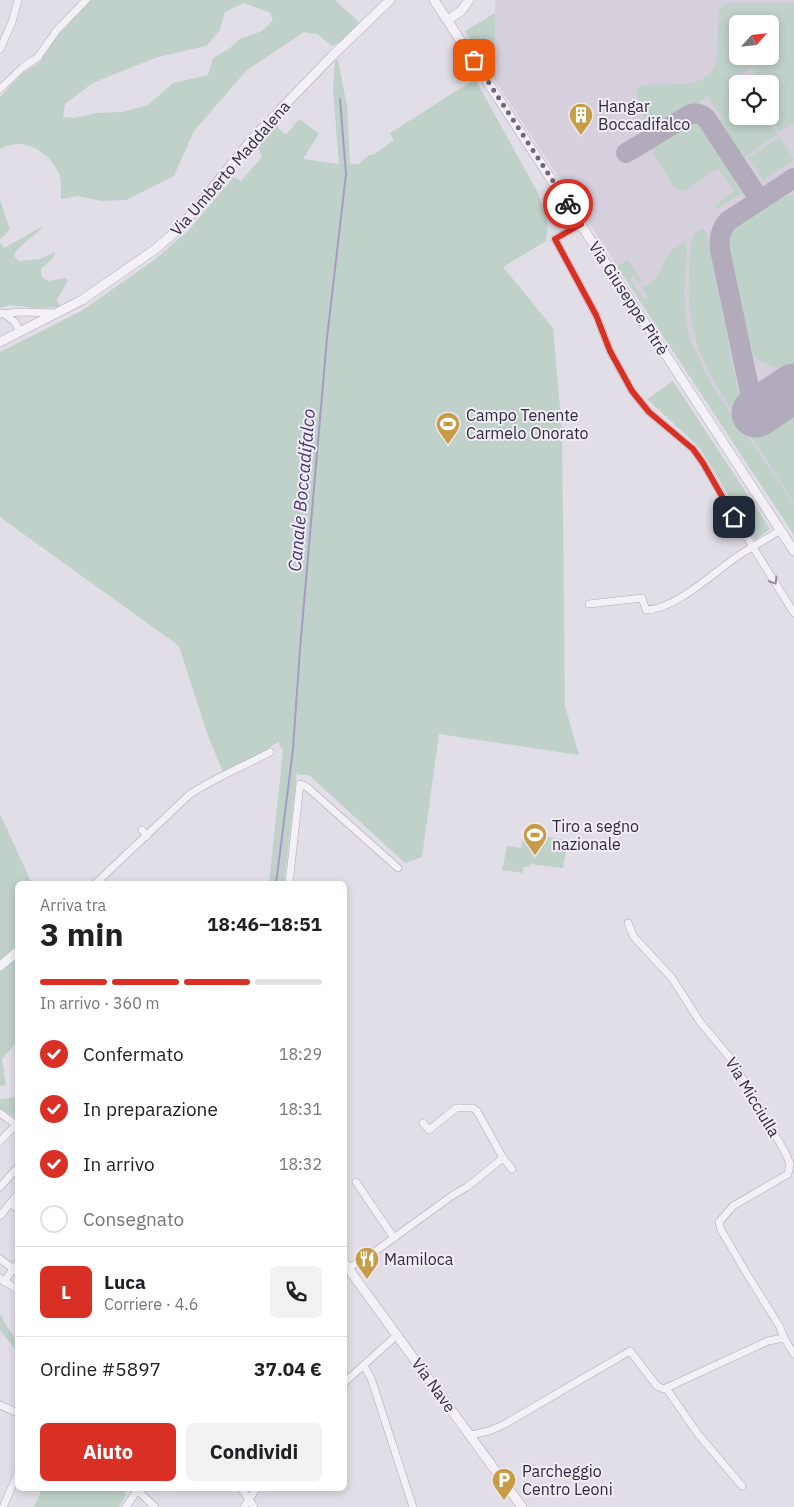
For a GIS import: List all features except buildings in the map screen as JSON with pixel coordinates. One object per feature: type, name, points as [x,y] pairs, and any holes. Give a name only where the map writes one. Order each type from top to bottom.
[{"type":"street","points":[[0,49],[12,22],[18,0]]},
{"type":"street","points":[[0,89],[38,57],[57,30],[86,0]]},
{"type":"street","name":"Via Umberto Maddalena","points":[[0,342],[60,313],[82,300],[138,263],[180,228],[253,138],[332,56],[390,0]]},
{"type":"street","name":"Via Giuseppe Pitrè","points":[[434,0],[794,551]]},
{"type":"street","points":[[448,20],[461,11],[468,0]]},
{"type":"street","points":[[581,224],[555,239],[596,315],[610,351],[632,391],[649,412],[693,449],[703,463],[794,613]]},
{"type":"street","points":[[20,312],[27,318],[31,327]]},
{"type":"street","points":[[2,313],[60,313]]},
{"type":"street","points":[[2,313],[15,322],[20,332]]},
{"type":"street","points":[[590,604],[642,598],[646,610],[665,606],[705,581],[736,557],[780,530]]},
{"type":"street","points":[[98,881],[144,833],[189,795],[206,783],[241,768],[270,752]]},
{"type":"street","points":[[289,881],[300,784],[308,787],[398,868]]},
{"type":"street","name":"Via Micciulla","points":[[628,923],[634,937],[672,978],[700,1022],[731,1059],[785,1152],[790,1164],[788,1174],[733,1206],[719,1222],[721,1230],[780,1327],[784,1338],[794,1354]]},
{"type":"street","points":[[0,966],[15,954]]},
{"type":"street","points":[[423,1122],[429,1130],[456,1108],[473,1108],[477,1111],[503,1158],[512,1169]]},
{"type":"street","points":[[0,1113],[15,1124]]},
{"type":"street","points":[[0,1141],[15,1127]]},
{"type":"street","points":[[347,1266],[366,1258],[453,1195],[467,1187],[503,1158]]},
{"type":"street","points":[[0,1187],[15,1170]]},
{"type":"street","points":[[356,1182],[394,1238]]},
{"type":"street","points":[[0,1216],[15,1197]]},
{"type":"street","points":[[10,1203],[15,1207]]},
{"type":"street","points":[[0,1259],[15,1271],[2,1280],[15,1288]]},
{"type":"street","name":"Via Nave","points":[[347,1267],[522,1507]]},
{"type":"street","points":[[347,1380],[397,1335]]},
{"type":"street","points":[[471,1436],[503,1425],[630,1351],[657,1386],[664,1389],[768,1341],[784,1338]]},
{"type":"street","points":[[364,1366],[370,1378],[413,1507]]},
{"type":"street","points":[[666,1388],[698,1434],[742,1486]]},
{"type":"street","points":[[0,1405],[15,1412]]},
{"type":"street","points":[[3,1507],[15,1481]]},
{"type":"street","points":[[126,1507],[136,1491]]},
{"type":"street","points":[[139,1491],[155,1507]]},
{"type":"street","points":[[243,1491],[254,1507]]},
{"type":"street","points":[[244,1507],[255,1491]]},
{"type":"shaded area","points":[[91,0],[335,0],[360,23],[343,40],[332,46],[317,34],[304,32],[246,71],[194,131],[174,176],[126,200],[101,201],[78,196],[61,199],[59,175],[48,157],[34,147],[25,145],[8,145],[0,149],[0,97],[23,73],[40,62],[54,40]],"holes":[[[244,3],[270,13],[273,20],[262,31],[240,39],[230,48],[213,58],[208,75],[173,83],[148,105],[122,112],[96,113],[75,118],[63,117],[65,104],[91,84],[158,57],[206,46],[220,30],[225,12]]]},
{"type":"shaded area","points":[[495,0],[794,0],[794,535],[496,82]]},
{"type":"shaded area","points":[[732,3],[794,3],[794,123],[780,132],[776,125],[779,125],[779,75],[756,75],[752,68],[740,75],[729,75],[729,125],[772,125],[778,134],[739,161],[715,125],[722,119],[708,96],[650,134],[645,135],[643,132],[648,123],[643,116],[636,90],[637,87],[647,85],[683,84],[705,78],[712,70],[717,59],[719,11],[724,5]]},
{"type":"shaded area","points":[[495,13],[496,82],[465,31]]},
{"type":"shaded area","points":[[338,60],[347,106],[350,164],[358,164],[369,155],[373,155],[394,140],[390,133],[475,79],[538,193],[548,223],[546,241],[503,267],[553,328],[562,430],[565,706],[579,755],[439,734],[422,857],[405,863],[309,775],[299,775],[297,772],[284,881],[269,881],[283,750],[278,742],[250,760],[223,772],[208,736],[179,646],[0,517],[0,352],[83,310],[154,260],[187,232],[234,177],[241,181],[262,157],[258,146],[275,125],[286,135],[299,119],[319,134],[303,159],[339,164],[333,89],[335,61]]},
{"type":"shaded area","points":[[697,116],[705,123],[749,189],[718,208],[714,206],[734,192],[718,168],[684,191],[680,191],[672,184],[649,145],[649,141],[652,138],[687,117]]},
{"type":"shaded area","points":[[780,137],[794,160],[763,180],[748,158]]},
{"type":"shaded area","points":[[794,194],[794,365],[778,368],[767,364],[753,355],[727,241],[731,231],[754,210]]},
{"type":"shaded area","points":[[0,200],[10,229],[0,239]]},
{"type":"shaded area","points":[[43,226],[19,248],[14,256],[19,261],[40,259],[55,252],[54,257],[41,269],[42,277],[48,281],[65,278],[68,280],[57,300],[60,307],[34,308],[10,305],[0,308],[0,242],[4,248]]},
{"type":"shaded area","points":[[703,228],[707,235],[738,391],[766,433],[794,414],[794,502],[727,402],[706,366],[698,346],[692,326],[689,303],[689,262],[693,236]]},
{"type":"shaded area","points":[[686,240],[684,292],[686,322],[691,342],[713,387],[794,504],[794,535],[617,266],[628,260],[642,281],[639,283],[634,276],[630,278],[644,300],[648,297],[642,287],[656,277],[672,251]]},
{"type":"shaded area","points":[[673,381],[770,529],[755,540],[698,446],[647,399]]},
{"type":"shaded area","points":[[0,814],[31,881],[15,881],[15,947],[0,961]]},
{"type":"shaded area","name":"Tiro a segno nazionale","points":[[524,834],[568,840],[563,868],[530,864],[529,867],[523,867],[523,873],[502,870],[507,846],[521,848]]},
{"type":"shaded area","points":[[15,958],[15,1044],[2,1059],[6,1085],[0,1086],[0,972]]},
{"type":"shaded area","points":[[15,1097],[15,1117],[0,1109],[0,1099]]},
{"type":"shaded area","points":[[0,1314],[15,1338],[15,1349],[0,1330]]},
{"type":"shaded area","points":[[41,1491],[123,1491],[126,1495],[119,1507],[34,1507]]},
{"type":"waterway","name":"Canale Boccadifalco","points":[[276,881],[293,749],[327,338],[346,174],[340,99]]},
{"type":"taxiway","points":[[626,153],[689,115],[700,114],[706,118],[754,191]]},
{"type":"taxiway","points":[[761,410],[750,392],[720,250],[720,238],[723,228],[728,221],[794,178]]},
{"type":"runway","points":[[756,413],[794,388]]},
{"type":"way so far","points":[[474,60],[568,204]]},
{"type":"place","name":"Hangar Boccadifalco","points":[[581,136]]},
{"type":"place","name":"Campo Tenente Carmelo Onorato","points":[[448,445]]},
{"type":"place","name":"Tiro a segno nazionale","points":[[535,856]]},
{"type":"place","name":"Mamiloca","points":[[367,1280]]},
{"type":"place","name":"Parcheggio Centro Leoni","points":[[504,1501]]},
{"type":"route","points":[[568,204],[581,224],[555,239],[596,315],[610,351],[632,391],[649,412],[693,449],[734,517]]}]
